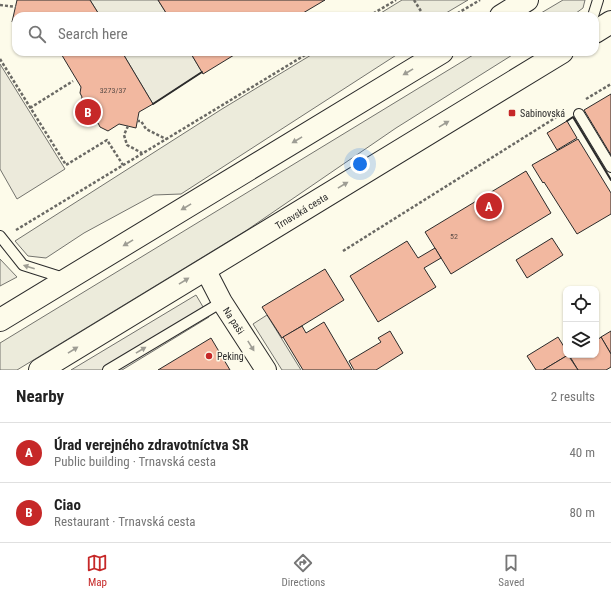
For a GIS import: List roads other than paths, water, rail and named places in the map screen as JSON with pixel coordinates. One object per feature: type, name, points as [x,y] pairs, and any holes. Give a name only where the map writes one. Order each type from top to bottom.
[{"type":"main road","points":[[508,12],[527,0]]},
{"type":"main road","points":[[599,30],[611,22]]},
{"type":"main road","points":[[0,320],[435,56]]},
{"type":"main road","name":"Trnavská cesta","points":[[40,370],[555,56]]},
{"type":"street","name":"Na paši","points":[[205,269],[222,302],[266,370]]},
{"type":"lane","points":[[594,12],[598,0]]},
{"type":"lane","points":[[578,114],[611,167]]},
{"type":"lane","points":[[1,237],[23,265],[66,279]]},
{"type":"lane","points":[[108,370],[222,302]]},
{"type":"place","name":"Ciao","points":[[88,112]]},
{"type":"place","name":"Sabinovská","points":[[512,113]]},
{"type":"place","name":"Úrad verejného zdravotníctva SR","points":[[489,206]]},
{"type":"place","name":"Peking","points":[[209,356]]}]
